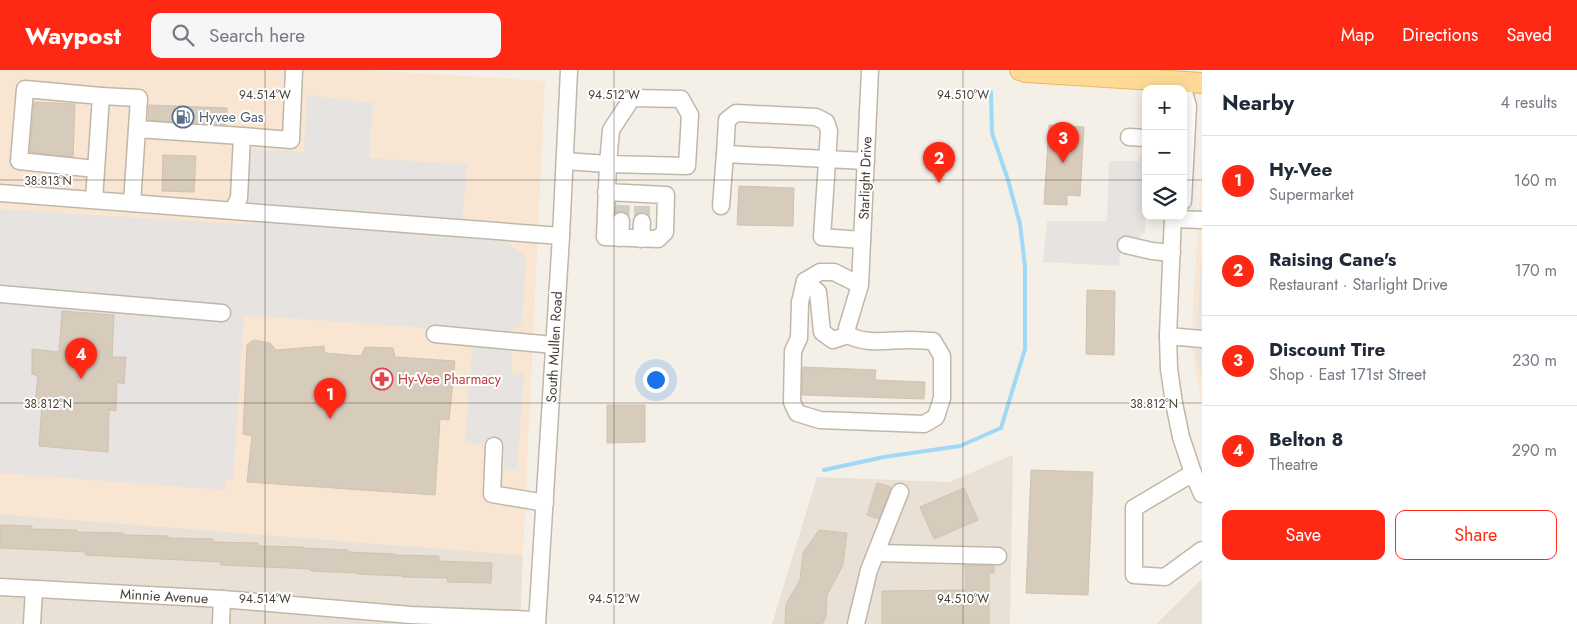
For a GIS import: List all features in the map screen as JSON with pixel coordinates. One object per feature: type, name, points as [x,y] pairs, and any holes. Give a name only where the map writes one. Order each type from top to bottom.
[{"type":"main road","points":[[1020,70],[1180,84],[1202,83]]},
{"type":"main road","points":[[1054,74],[1073,70]]},
{"type":"main road","points":[[1115,70],[1160,72],[1180,84]]},
{"type":"main road","points":[[1180,84],[1189,75],[1202,73]]},
{"type":"street","points":[[137,130],[290,140],[294,70]]},
{"type":"street","name":"South Mullen Road","points":[[537,622],[561,236],[569,70]]},
{"type":"street","name":"Starlight Drive","points":[[848,335],[847,328],[860,285],[870,70]]},
{"type":"street","points":[[1180,84],[1188,106],[1184,175]]},
{"type":"street","points":[[96,169],[19,161],[25,89],[139,98],[132,203]]},
{"type":"street","points":[[94,200],[101,96]]},
{"type":"street","points":[[564,161],[608,164],[686,166],[690,115],[681,99],[632,98],[611,130],[608,164],[630,213]]},
{"type":"street","points":[[721,206],[727,120],[736,113],[816,117],[826,122],[828,131],[828,159],[822,237],[862,240]]},
{"type":"street","points":[[233,210],[239,198],[242,136]]},
{"type":"street","points":[[1129,137],[1142,138]]},
{"type":"street","points":[[725,154],[866,161]]},
{"type":"street","points":[[0,193],[561,236]]},
{"type":"street","points":[[1187,218],[1202,220]]},
{"type":"street","points":[[1174,220],[1168,336],[1169,369],[1181,437],[1202,494]]},
{"type":"street","points":[[1126,244],[1152,251],[1172,253]]},
{"type":"street","points":[[805,281],[818,292],[822,332],[834,340],[848,335],[855,339],[877,341],[934,341],[942,356],[942,398],[936,417],[924,424],[820,420],[797,413],[792,402],[793,351],[799,338],[800,302],[805,281],[820,272],[834,272],[860,285]]},
{"type":"street","points":[[0,294],[222,313]]},
{"type":"street","points":[[435,334],[554,345]]},
{"type":"street","points":[[1168,336],[1202,338]]},
{"type":"street","points":[[494,446],[492,494],[545,503]]},
{"type":"street","points":[[1193,473],[1134,508],[1134,575],[1165,577],[1202,550]]},
{"type":"street","points":[[856,624],[869,570],[900,492]]},
{"type":"street","points":[[877,553],[998,556]]},
{"type":"street","name":"Minnie Avenue","points":[[0,587],[222,599],[411,620],[537,622]]},
{"type":"street","points":[[32,624],[34,589]]},
{"type":"street","points":[[221,624],[222,599]]},
{"type":"shaded area","points":[[0,70],[367,70],[545,81],[523,555],[0,514]]},
{"type":"shaded area","points":[[307,95],[373,103],[369,158],[467,165],[461,234],[501,238],[526,257],[522,323],[512,331],[511,373],[524,373],[517,469],[504,469],[504,446],[465,443],[474,331],[244,315],[233,480],[225,480],[226,490],[0,473],[0,209],[250,225],[247,197],[250,149],[304,152]]},
{"type":"shaded area","points":[[1139,155],[1142,155],[1142,220],[1145,220],[1145,232],[1120,254],[1119,266],[1043,262],[1047,221],[1107,221],[1109,161],[1139,161]]},
{"type":"shaded area","points":[[1202,158],[1202,404],[1191,344]]},
{"type":"shaded area","points":[[1202,251],[1202,379],[1195,348]]},
{"type":"shaded area","points":[[1013,455],[1010,624],[772,624],[817,477],[949,482]]},
{"type":"shaded area","points":[[0,514],[523,555],[520,624],[0,624]]},
{"type":"shaded area","points":[[1202,579],[1202,624],[1156,624]]},
{"type":"building","points":[[34,102],[75,104],[73,157],[30,152]]},
{"type":"building","points":[[149,105],[227,108],[226,125],[148,120]]},
{"type":"building","points":[[1049,125],[1084,127],[1080,196],[1067,195],[1067,205],[1044,204]]},
{"type":"building","points":[[163,155],[196,156],[194,192],[162,191]]},
{"type":"building","points":[[739,186],[794,188],[793,226],[737,225]]},
{"type":"building","points":[[1087,290],[1115,291],[1114,355],[1086,354]]},
{"type":"building","points":[[62,311],[114,315],[112,357],[126,357],[124,384],[117,382],[116,411],[109,410],[108,452],[39,446],[42,403],[35,402],[38,376],[32,374],[32,349],[59,352]]},
{"type":"building","points":[[253,340],[270,343],[276,350],[324,346],[325,353],[361,356],[365,347],[393,348],[395,357],[455,361],[449,420],[440,419],[435,495],[247,482],[252,436],[243,434],[247,345]]},
{"type":"building","points":[[803,367],[876,370],[875,380],[925,382],[924,399],[802,395]]},
{"type":"building","points":[[607,405],[645,405],[645,442],[607,443]]},
{"type":"building","points":[[1031,470],[1093,472],[1088,595],[1026,593]]},
{"type":"building","points":[[877,483],[891,487],[879,519],[867,515]]},
{"type":"building","points":[[964,488],[978,520],[934,539],[920,507]]},
{"type":"building","points":[[0,525],[32,526],[32,529],[77,530],[77,532],[168,536],[168,538],[213,539],[213,542],[258,543],[258,546],[439,556],[439,561],[492,563],[491,583],[447,582],[448,578],[402,577],[311,571],[311,569],[221,565],[221,562],[85,555],[86,552],[0,548]]},
{"type":"building","points":[[819,530],[847,533],[843,565],[827,595],[826,617],[822,624],[785,624],[786,604],[800,580],[803,553]]},
{"type":"building","points":[[965,565],[994,566],[994,573],[989,573],[989,624],[882,624],[882,591],[966,590]]},
{"type":"waterway","points":[[824,470],[884,457],[960,446],[1001,428],[1025,349],[1025,266],[1020,224],[992,133],[991,92]]},
{"type":"tunnel","points":[[621,221],[622,205]]},
{"type":"tunnel","points":[[642,206],[642,222]]},
{"type":"place","name":"Hyvee Gas","points":[[183,117]]},
{"type":"place","name":"Discount Tire","points":[[1063,163]]},
{"type":"place","name":"Raising Cane's","points":[[939,183]]},
{"type":"place","name":"Belton 8","points":[[81,379]]},
{"type":"place","name":"Hy-Vee Pharmacy","points":[[382,379]]},
{"type":"place","name":"Hy-Vee","points":[[330,419]]}]
